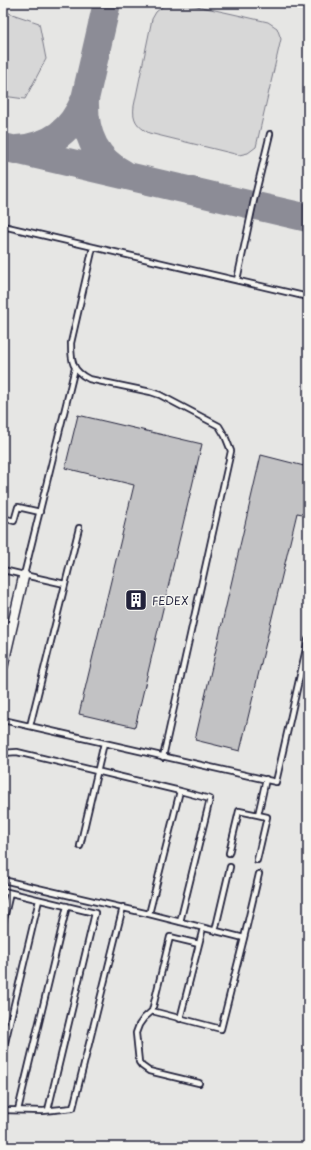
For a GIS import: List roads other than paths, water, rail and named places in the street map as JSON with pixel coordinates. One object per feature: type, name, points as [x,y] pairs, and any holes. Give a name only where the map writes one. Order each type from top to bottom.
[{"type":"street","points":[[3,666],[24,575]]},
{"type":"lane","points":[[237,280],[270,134]]},
{"type":"lane","points":[[3,226],[308,297]]},
{"type":"lane","points":[[93,247],[71,343],[71,357],[75,368],[83,376],[90,379],[160,395],[219,426],[231,451],[163,757]]},
{"type":"lane","points":[[24,575],[75,368]]},
{"type":"lane","points":[[3,518],[14,521],[18,507],[40,512]]},
{"type":"lane","points":[[30,726],[79,528]]},
{"type":"lane","points":[[3,570],[65,584]]},
{"type":"lane","points":[[3,720],[276,782],[308,640]]},
{"type":"lane","points":[[80,846],[104,743]]},
{"type":"lane","points":[[3,753],[17,752],[210,799],[180,922]]},
{"type":"lane","points":[[258,815],[266,779]]},
{"type":"lane","points":[[150,914],[180,791]]},
{"type":"lane","points":[[229,853],[239,811],[267,817],[257,860]]},
{"type":"lane","points":[[215,931],[230,867]]},
{"type":"lane","points":[[152,1011],[221,1029],[260,874]]},
{"type":"lane","points":[[3,880],[123,907],[244,938]]},
{"type":"lane","points":[[3,891],[95,913],[48,1110]]},
{"type":"lane","points":[[3,922],[10,893]]},
{"type":"lane","points":[[3,1051],[39,900]]},
{"type":"lane","points":[[18,1110],[67,906]]},
{"type":"lane","points":[[3,1110],[48,1110],[73,1108],[123,907]]},
{"type":"lane","points":[[180,1019],[203,928]]},
{"type":"lane","points":[[199,944],[170,937],[152,1011],[144,1018],[136,1033],[139,1062],[142,1066],[149,1071],[199,1083]]},
{"type":"place","name":"FEDEX","points":[[136,600]]}]
